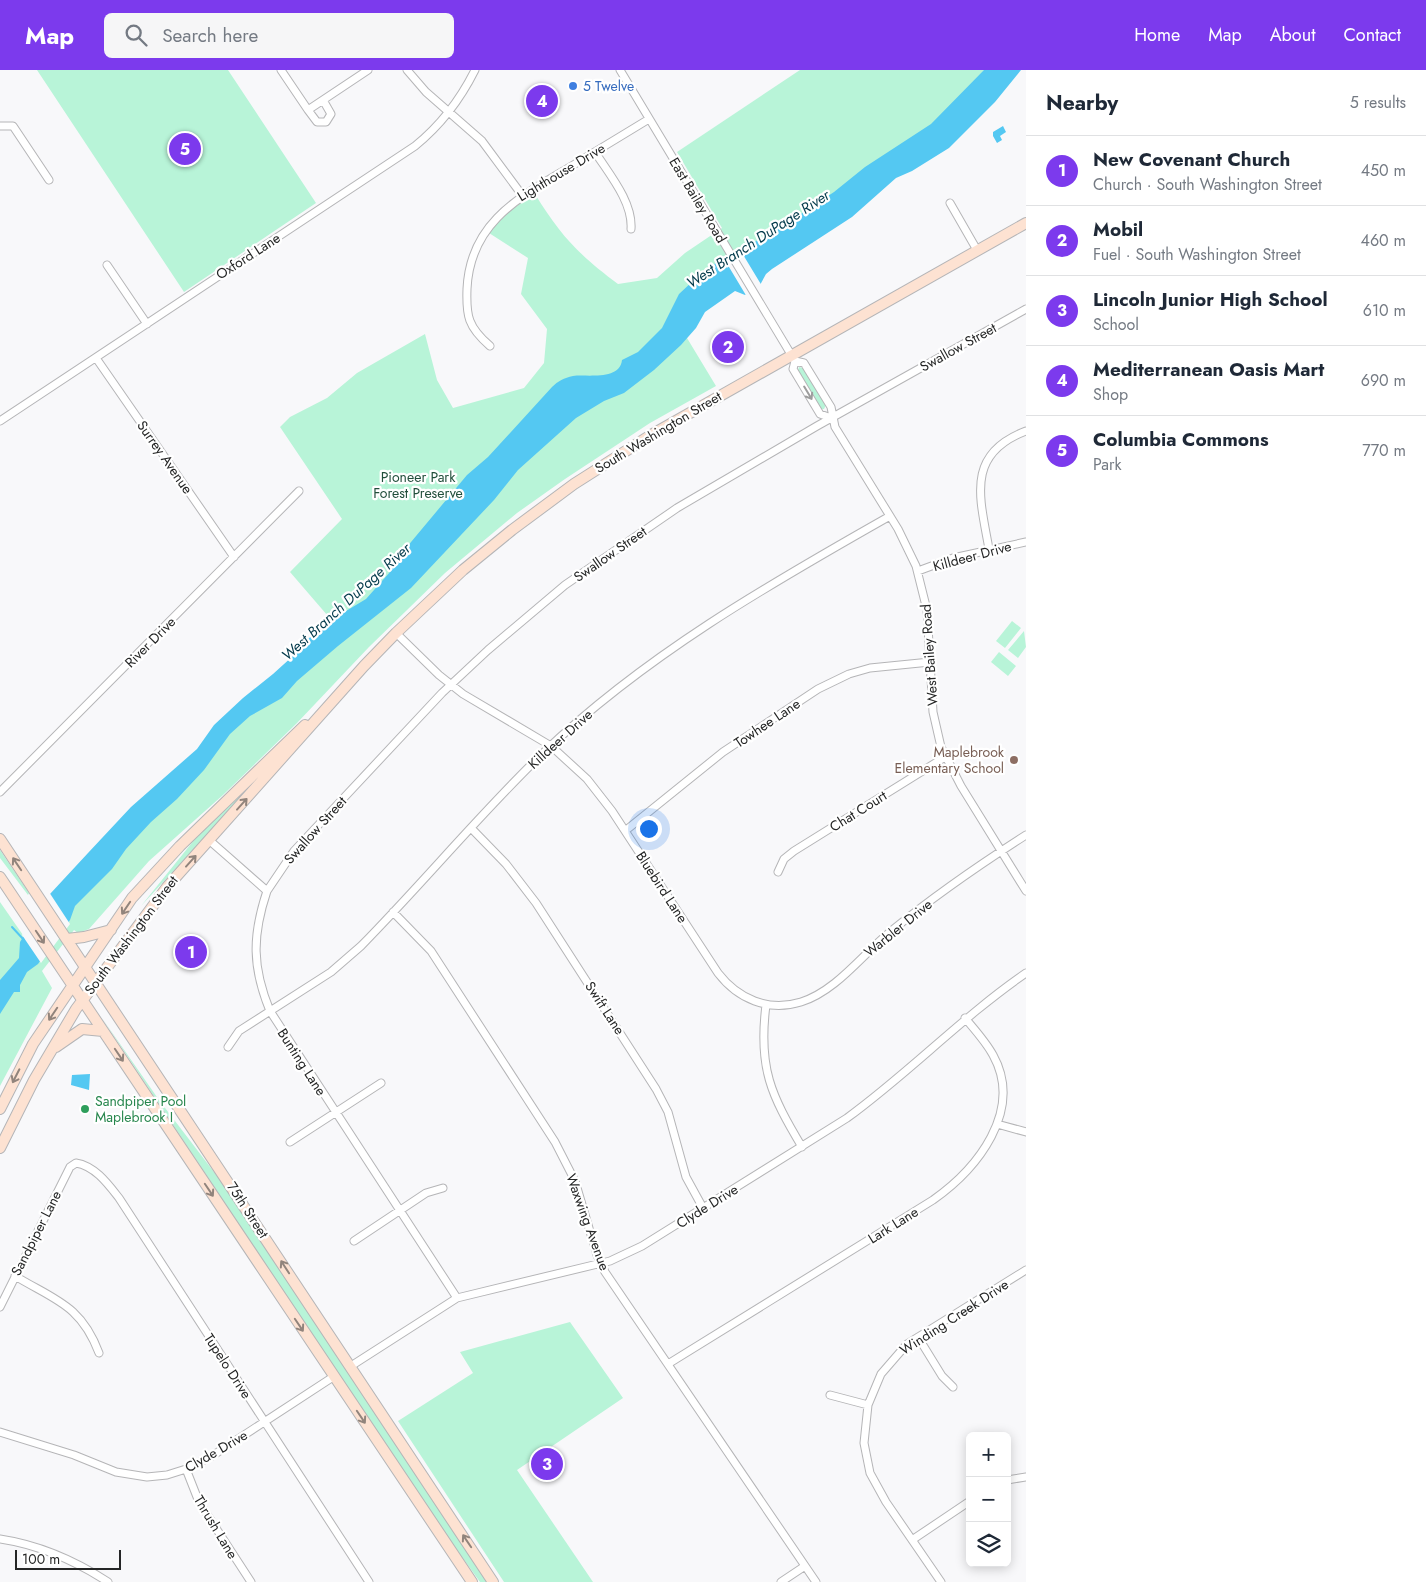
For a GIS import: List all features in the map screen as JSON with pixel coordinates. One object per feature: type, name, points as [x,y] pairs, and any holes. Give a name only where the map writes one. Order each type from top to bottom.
[{"type":"main road","name":"South Washington Street","points":[[0,1148],[52,1050],[82,1000],[140,920],[333,700],[396,633],[487,549],[574,484],[651,434],[793,358],[1026,223]]},
{"type":"main road","name":"South Washington Street","points":[[0,1109],[33,1044],[132,898],[167,859],[280,747],[333,700]]},
{"type":"main road","name":"75th Street","points":[[0,839],[494,1582]]},
{"type":"main road","name":"75th Street","points":[[0,877],[472,1582]]},
{"type":"main road","points":[[67,939],[111,930]]},
{"type":"main road","points":[[52,1050],[82,1029],[103,1031]]},
{"type":"street","points":[[281,70],[317,122],[326,122],[331,114],[324,100]]},
{"type":"street","points":[[308,110],[368,70]]},
{"type":"street","points":[[407,70],[426,92],[494,154],[522,195]]},
{"type":"street","name":"Oxford Lane","points":[[0,421],[415,146],[434,131],[450,112],[475,70]]},
{"type":"street","name":"East Bailey Road","points":[[620,70],[793,358]]},
{"type":"street","name":"Lighthouse Drive","points":[[490,346],[470,325],[466,300],[468,276],[477,246],[488,228],[500,213],[522,195],[649,119]]},
{"type":"street","points":[[0,126],[9,125],[16,130],[49,180]]},
{"type":"street","points":[[595,152],[628,206],[632,220],[631,229]]},
{"type":"street","points":[[950,203],[977,250]]},
{"type":"street","points":[[107,265],[147,324]]},
{"type":"street","name":"Swallow Street","points":[[267,891],[294,851],[451,684],[525,618],[610,553],[677,508],[1026,309]]},
{"type":"street","name":"Surrey Avenue","points":[[96,358],[234,557]]},
{"type":"street","name":"West Bailey Road","points":[[832,418],[820,414],[793,369],[793,358],[804,363],[831,407],[832,418],[890,516],[918,571],[926,604],[935,726],[945,757],[1026,891]]},
{"type":"street","points":[[989,549],[980,497],[983,468],[1000,445],[1013,436],[1026,431]]},
{"type":"street","name":"River Drive","points":[[0,792],[299,491]]},
{"type":"street","name":"Killdeer Drive","points":[[270,1011],[338,966],[393,912],[551,746],[632,679],[699,630],[890,516]]},
{"type":"street","name":"Killdeer Drive","points":[[918,571],[953,558],[1026,542]]},
{"type":"street","name":"Bluebird Lane","points":[[396,633],[451,684],[492,712],[551,746],[588,779],[625,831],[723,980],[739,994],[766,1005]]},
{"type":"street","name":"Towhee Lane","points":[[625,831],[723,752],[818,689],[849,674],[870,668],[930,662]]},
{"type":"street","name":"Chat Court","points":[[778,872],[784,859],[794,851],[945,757]]},
{"type":"street","name":"Swift Lane","points":[[471,828],[506,864],[524,887],[649,1076],[668,1112],[686,1177],[703,1208]]},
{"type":"street","name":"Warbler Drive","points":[[766,1005],[793,1004],[820,994],[909,917],[1001,851],[1026,836]]},
{"type":"street","points":[[209,840],[267,891]]},
{"type":"street","name":"Bunting Lane","points":[[267,891],[256,930],[255,956],[260,983],[270,1011],[457,1298]]},
{"type":"street","name":"Waxwing Avenue","points":[[393,912],[430,951],[555,1142],[575,1182],[601,1263],[816,1582]]},
{"type":"street","name":"Clyde Drive","points":[[351,1366],[457,1298],[601,1263],[627,1254],[802,1147],[871,1100],[965,1018],[1026,973]]},
{"type":"street","points":[[766,1005],[763,1044],[766,1074],[775,1100],[802,1147]]},
{"type":"street","points":[[228,1048],[235,1035],[270,1011]]},
{"type":"street","name":"Lark Lane","points":[[668,1364],[933,1200],[952,1185],[974,1162],[988,1142],[997,1124],[1003,1096],[999,1072],[993,1056],[965,1018]]},
{"type":"street","points":[[290,1142],[381,1083]]},
{"type":"street","points":[[997,1124],[1026,1132]]},
{"type":"street","name":"Sandpiper Lane","points":[[0,1307],[70,1167],[76,1163]]},
{"type":"street","name":"Tupelo Drive","points":[[76,1163],[87,1166],[99,1175],[119,1198],[369,1582]]},
{"type":"street","points":[[354,1241],[426,1193],[442,1188]]},
{"type":"street","name":"Winding Creek Drive","points":[[941,1582],[882,1496],[870,1473],[864,1443],[868,1405],[874,1386],[886,1366],[896,1355],[918,1337],[1026,1270]]},
{"type":"street","points":[[15,1276],[74,1311],[91,1332],[99,1353]]},
{"type":"street","points":[[918,1337],[942,1376],[953,1387]]},
{"type":"street","name":"Clyde Drive","points":[[0,1432],[74,1455],[109,1470],[128,1475],[158,1476],[186,1469],[212,1456],[333,1377]]},
{"type":"street","points":[[830,1395],[868,1405]]},
{"type":"street","name":"Thrush Lane","points":[[186,1469],[199,1502],[251,1582]]},
{"type":"street","points":[[1011,1479],[1026,1477]]},
{"type":"street","points":[[912,1540],[966,1504]]},
{"type":"street","points":[[0,1539],[27,1543],[62,1556],[108,1582]]},
{"type":"street","points":[[781,1582],[805,1566]]},
{"type":"green space","points":[[37,70],[228,70],[316,203],[184,292]]},
{"type":"green space","name":"Pioneer Park Forest Preserve","points":[[800,70],[1003,70],[985,93],[688,304],[687,338],[716,386],[650,423],[565,479],[517,513],[445,573],[223,795],[149,861],[89,929],[78,933],[74,930],[42,971],[52,988],[0,1086],[0,902],[32,948],[222,730],[340,630],[290,572],[342,519],[280,427],[290,417],[327,398],[357,373],[425,334],[437,380],[453,408],[524,388],[544,363],[547,329],[521,294],[528,258],[489,233],[494,227],[510,211],[535,194],[571,244],[618,284],[657,278],[685,253],[722,228],[677,152]]},
{"type":"green space","points":[[799,367],[803,368],[826,405],[824,409],[820,409],[798,370]]},
{"type":"green space","points":[[1012,621],[1021,628],[1005,648],[996,641]]},
{"type":"green space","points":[[1024,631],[1026,647],[1018,658],[1008,650]]},
{"type":"green space","points":[[999,652],[1016,666],[1008,676],[991,662]]},
{"type":"green space","points":[[262,771],[264,773],[141,906],[203,829]]},
{"type":"green space","points":[[0,850],[29,893],[28,895],[0,858]]},
{"type":"green space","points":[[102,1018],[159,1100],[230,1193],[488,1582],[480,1582],[439,1525]]},
{"type":"green space","points":[[570,1322],[623,1398],[517,1470],[593,1582],[504,1582],[398,1421],[473,1373],[460,1352]]},
{"type":"water","points":[[984,70],[1021,70],[995,102],[949,148],[912,171],[896,178],[852,217],[772,269],[766,274],[760,285],[745,295],[735,291],[705,312],[696,328],[654,370],[624,393],[604,401],[576,418],[518,470],[494,500],[411,588],[338,646],[297,681],[282,698],[250,716],[230,734],[204,770],[177,799],[151,822],[126,849],[112,869],[75,906],[70,920],[38,964],[27,972],[20,985],[20,992],[14,992],[0,1014],[0,980],[19,958],[20,942],[50,894],[131,807],[197,749],[214,725],[294,655],[304,642],[336,617],[366,599],[390,572],[396,560],[467,475],[488,457],[552,387],[559,381],[570,377],[602,375],[615,371],[620,367],[622,360],[638,352],[662,328],[679,294],[707,268],[778,229],[834,192],[865,167],[931,124]]},
{"type":"water","points":[[1003,126],[1006,132],[1000,136],[1002,140],[997,143],[993,132]]},
{"type":"water","points":[[90,1074],[89,1090],[71,1085],[72,1075]]},
{"type":"pier","points":[[739,248],[762,286],[747,297],[723,257]]},
{"type":"pier","points":[[49,892],[70,924],[41,963],[22,935]]},
{"type":"waterway","points":[[12,927],[24,940]]},
{"type":"place","name":"5 Twelve","points":[[573,86]]},
{"type":"place","name":"Mediterranean Oasis Mart","points":[[542,101]]},
{"type":"place","name":"Columbia Commons","points":[[185,149]]},
{"type":"place","name":"Mobil","points":[[728,347]]},
{"type":"place","name":"Maplebrook Elementary School","points":[[1014,760]]},
{"type":"place","name":"New Covenant Church","points":[[191,952]]},
{"type":"place","name":"Sandpiper Pool Maplebrook I","points":[[85,1109]]},
{"type":"place","name":"Lincoln Junior High School","points":[[547,1464]]},
{"type":"water label","name":"West Branch DuPage River","points":[[758,239]]},
{"type":"water label","name":"West Branch DuPage River","points":[[346,602]]}]
